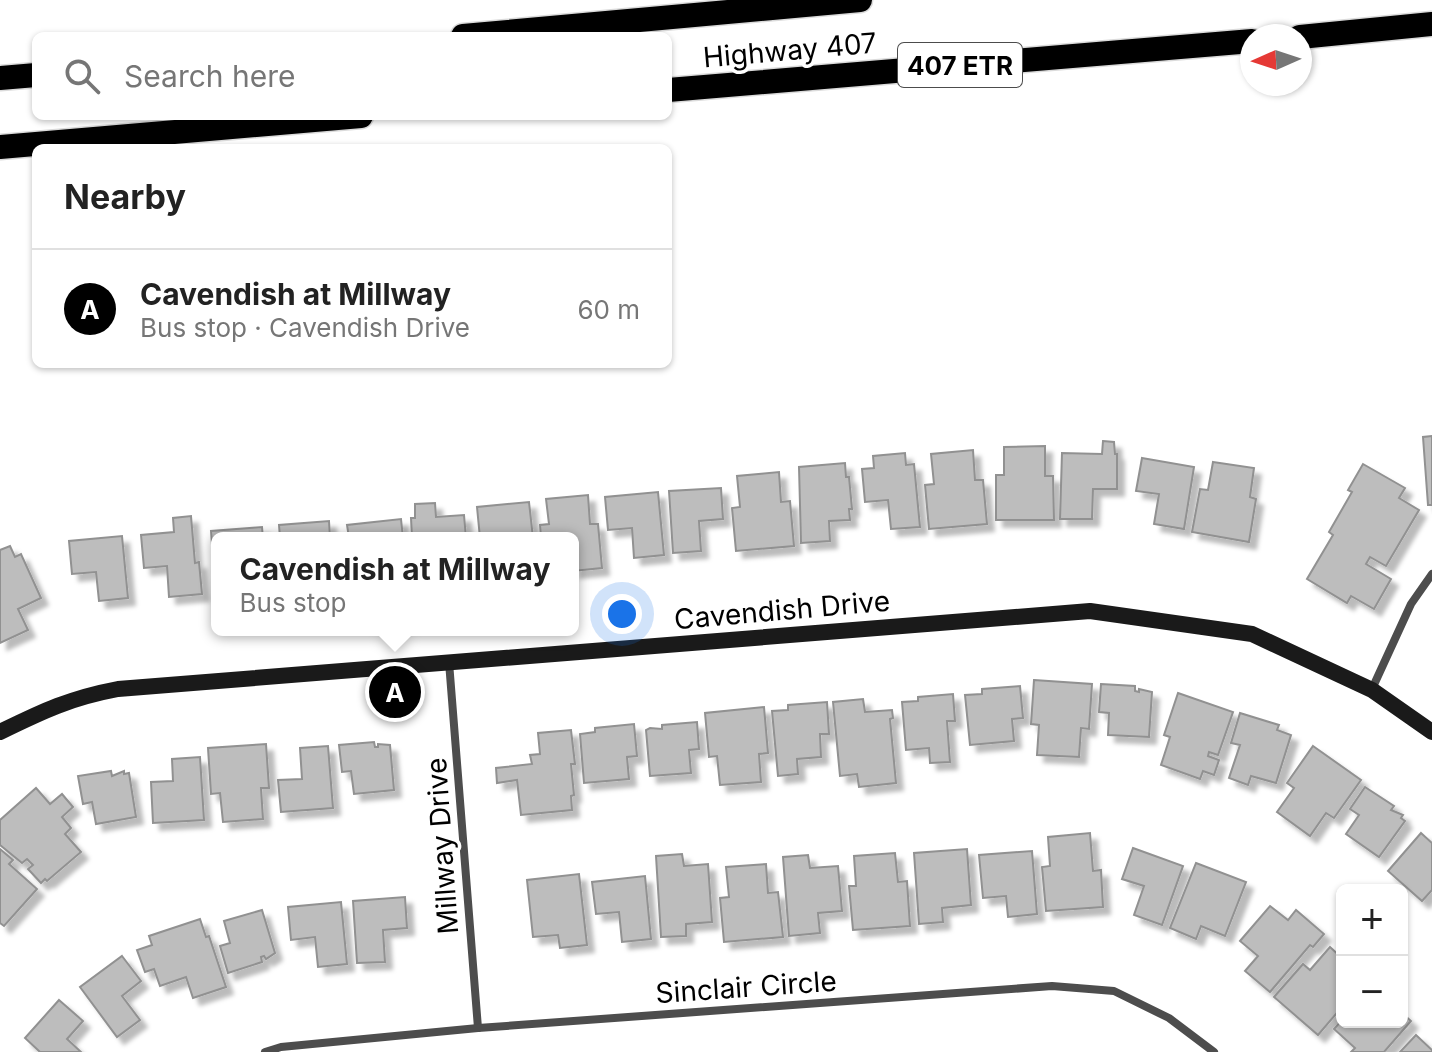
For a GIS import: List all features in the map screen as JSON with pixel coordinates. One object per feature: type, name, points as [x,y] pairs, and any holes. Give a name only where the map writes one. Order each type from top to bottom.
[{"type":"highway","name":"Highway 407","points":[[507,32],[860,0]]},
{"type":"highway","points":[[1312,36],[1432,24]]},
{"type":"highway","name":"Highway 407","points":[[672,90],[1240,42]]},
{"type":"highway","points":[[0,78],[32,75]]},
{"type":"highway","points":[[35,144],[314,120]]},
{"type":"highway","points":[[0,147],[32,144]]},
{"type":"street","points":[[1372,690],[1411,604],[1432,574]]},
{"type":"street","name":"Cavendish Drive","points":[[0,732],[65,702],[118,689],[449,660],[554,656],[1090,611],[1252,634],[1372,690],[1432,732]]},
{"type":"street","name":"Millway Drive","points":[[449,660],[478,1028]]},
{"type":"street","name":"Sinclair Circle","points":[[265,1052],[281,1047],[478,1028],[1052,986],[1114,991],[1169,1018],[1214,1052]]},
{"type":"building","points":[[1432,436],[1432,505],[1428,505],[1423,437]]},
{"type":"building","points":[[1103,441],[1114,442],[1117,489],[1093,489],[1092,519],[1060,519],[1062,453],[1102,454]]},
{"type":"building","points":[[1045,446],[1045,476],[1053,476],[1054,520],[996,520],[996,475],[1004,475],[1004,447]]},
{"type":"building","points":[[973,450],[975,480],[983,480],[987,524],[929,529],[925,485],[934,484],[931,454]]},
{"type":"building","points":[[905,453],[906,465],[914,464],[920,527],[891,529],[888,500],[865,502],[862,469],[874,468],[873,456]]},
{"type":"building","points":[[1142,458],[1194,467],[1184,529],[1154,524],[1159,494],[1136,491]]},
{"type":"building","points":[[1213,462],[1254,468],[1250,497],[1256,499],[1249,542],[1192,532],[1200,489],[1208,490]]},
{"type":"building","points":[[845,463],[852,509],[849,509],[850,520],[829,521],[830,541],[801,543],[799,467]]},
{"type":"building","points":[[1363,464],[1405,488],[1399,498],[1419,510],[1386,566],[1370,557],[1366,564],[1391,579],[1374,609],[1351,596],[1347,603],[1307,579],[1333,535],[1329,532],[1352,492],[1348,490]]},
{"type":"building","points":[[779,472],[781,502],[790,501],[794,546],[736,551],[732,508],[740,507],[737,476]]},
{"type":"building","points":[[721,488],[723,519],[699,521],[701,551],[673,553],[669,491]]},
{"type":"building","points":[[658,492],[664,555],[634,558],[632,528],[608,530],[605,497]]},
{"type":"building","points":[[588,495],[590,524],[598,524],[602,568],[579,570],[579,532],[541,532],[540,525],[549,524],[546,499]]},
{"type":"building","points":[[529,502],[532,532],[479,532],[477,507]]},
{"type":"building","points":[[435,503],[436,517],[464,515],[465,532],[412,532],[415,504]]},
{"type":"building","points":[[191,516],[195,563],[199,562],[202,594],[169,597],[167,566],[144,568],[141,535],[174,532],[173,518]]},
{"type":"building","points":[[401,519],[402,532],[348,532],[347,525]]},
{"type":"building","points":[[329,521],[330,532],[280,532],[279,525]]},
{"type":"building","points":[[262,527],[262,532],[211,532]]},
{"type":"building","points":[[122,536],[128,598],[99,601],[96,572],[72,574],[69,541]]},
{"type":"building","points":[[10,546],[15,557],[21,554],[41,598],[18,609],[28,630],[0,643],[0,550]]},
{"type":"building","points":[[1034,680],[1092,684],[1089,729],[1081,728],[1079,757],[1037,755],[1039,725],[1031,724]]},
{"type":"building","points":[[1101,684],[1135,686],[1135,691],[1152,692],[1149,737],[1108,735],[1109,713],[1099,712]]},
{"type":"building","points":[[1020,686],[1023,718],[1012,719],[1014,741],[970,745],[965,695],[982,694],[982,689]]},
{"type":"building","points":[[1178,693],[1233,712],[1218,755],[1209,752],[1208,756],[1219,760],[1214,775],[1203,771],[1200,779],[1161,765],[1170,737],[1164,735]]},
{"type":"building","points":[[953,694],[955,721],[947,721],[950,762],[930,763],[929,748],[906,750],[902,702],[918,701],[918,697]]},
{"type":"building","points":[[863,699],[865,712],[892,710],[893,718],[890,719],[896,783],[859,787],[857,774],[840,776],[833,702]]},
{"type":"building","points":[[827,702],[829,734],[820,734],[821,757],[797,759],[798,774],[778,776],[772,711],[788,710],[788,705]]},
{"type":"building","points":[[764,707],[768,753],[759,754],[761,782],[720,785],[717,756],[709,757],[705,713]]},
{"type":"building","points":[[1240,713],[1279,725],[1277,730],[1291,735],[1276,783],[1251,776],[1248,785],[1229,778],[1240,745],[1231,743]]},
{"type":"building","points":[[697,722],[699,749],[689,750],[691,773],[650,776],[646,730],[662,729],[662,725]]},
{"type":"building","points":[[634,724],[637,756],[627,757],[629,779],[584,783],[580,734],[595,732],[595,728]]},
{"type":"building","points":[[571,730],[575,764],[571,764],[572,810],[521,815],[517,780],[497,783],[496,768],[532,764],[530,755],[540,754],[538,733]]},
{"type":"building","points":[[374,742],[375,747],[378,744],[390,745],[394,790],[354,794],[351,771],[342,772],[339,745]]},
{"type":"building","points":[[266,744],[269,788],[261,788],[263,819],[223,822],[220,793],[211,794],[208,748]]},
{"type":"building","points":[[328,746],[333,808],[281,812],[278,780],[302,779],[300,748]]},
{"type":"building","points":[[1313,746],[1361,780],[1334,818],[1326,813],[1310,836],[1277,812],[1294,788],[1287,783]]},
{"type":"building","points":[[200,757],[204,820],[153,823],[151,782],[173,781],[172,759]]},
{"type":"building","points":[[111,771],[112,776],[124,771],[124,774],[129,773],[136,817],[96,824],[92,802],[83,804],[78,776]]},
{"type":"building","points":[[1365,787],[1394,806],[1391,810],[1403,815],[1401,818],[1405,821],[1379,857],[1346,834],[1359,815],[1350,809]]},
{"type":"building","points":[[36,788],[50,804],[62,794],[73,807],[62,817],[71,828],[65,834],[81,852],[41,883],[28,869],[33,865],[27,859],[22,863],[0,845],[0,820]]},
{"type":"building","points":[[1090,833],[1093,871],[1101,870],[1103,907],[1046,911],[1042,867],[1050,866],[1048,837]]},
{"type":"building","points":[[1421,833],[1432,843],[1432,890],[1422,901],[1408,889],[1408,884],[1403,884],[1388,871]]},
{"type":"building","points":[[1133,848],[1183,866],[1162,925],[1134,915],[1144,886],[1122,879]]},
{"type":"building","points":[[0,849],[13,860],[9,864],[37,889],[4,926],[0,923]]},
{"type":"building","points":[[967,849],[971,905],[942,908],[943,922],[919,924],[914,853]]},
{"type":"building","points":[[1032,851],[1037,914],[1008,917],[1006,896],[983,898],[979,855]]},
{"type":"building","points":[[895,853],[898,882],[907,881],[910,926],[853,930],[849,886],[856,886],[854,856]]},
{"type":"building","points":[[682,854],[684,866],[708,864],[712,922],[686,924],[686,936],[661,937],[656,856]]},
{"type":"building","points":[[808,855],[810,868],[838,866],[842,911],[818,913],[820,933],[789,936],[783,857]]},
{"type":"building","points":[[1196,863],[1246,882],[1225,936],[1201,926],[1196,939],[1170,928]]},
{"type":"building","points":[[766,864],[768,893],[778,892],[783,937],[724,942],[720,898],[729,897],[726,867]]},
{"type":"building","points":[[579,874],[587,945],[560,948],[558,935],[533,937],[527,880]]},
{"type":"building","points":[[645,876],[651,939],[622,942],[619,912],[596,914],[592,882]]},
{"type":"building","points":[[405,897],[407,928],[383,930],[385,962],[357,963],[353,901]]},
{"type":"building","points":[[341,902],[347,964],[318,967],[315,937],[291,940],[288,907]]},
{"type":"building","points":[[1270,906],[1288,920],[1296,910],[1324,934],[1313,947],[1310,945],[1270,992],[1245,971],[1258,956],[1240,941]]},
{"type":"building","points":[[262,910],[275,953],[266,959],[261,957],[262,962],[228,973],[220,946],[230,943],[224,921]]},
{"type":"building","points":[[200,919],[226,987],[193,998],[186,977],[160,986],[154,969],[145,972],[137,950],[152,945],[149,936]]},
{"type":"building","points":[[1330,947],[1336,952],[1336,1014],[1318,1035],[1274,997],[1303,964],[1310,970]]},
{"type":"building","points":[[122,956],[141,981],[122,996],[140,1020],[117,1037],[80,987]]},
{"type":"building","points":[[59,1000],[83,1021],[67,1039],[81,1052],[40,1052],[25,1038]]},
{"type":"building","points":[[1405,1028],[1384,1052],[1351,1052],[1355,1048],[1334,1029]]},
{"type":"building","points":[[1416,1035],[1432,1052],[1400,1052]]},
{"type":"place","name":"Cavendish at Millway","points":[[395,692]]}]
